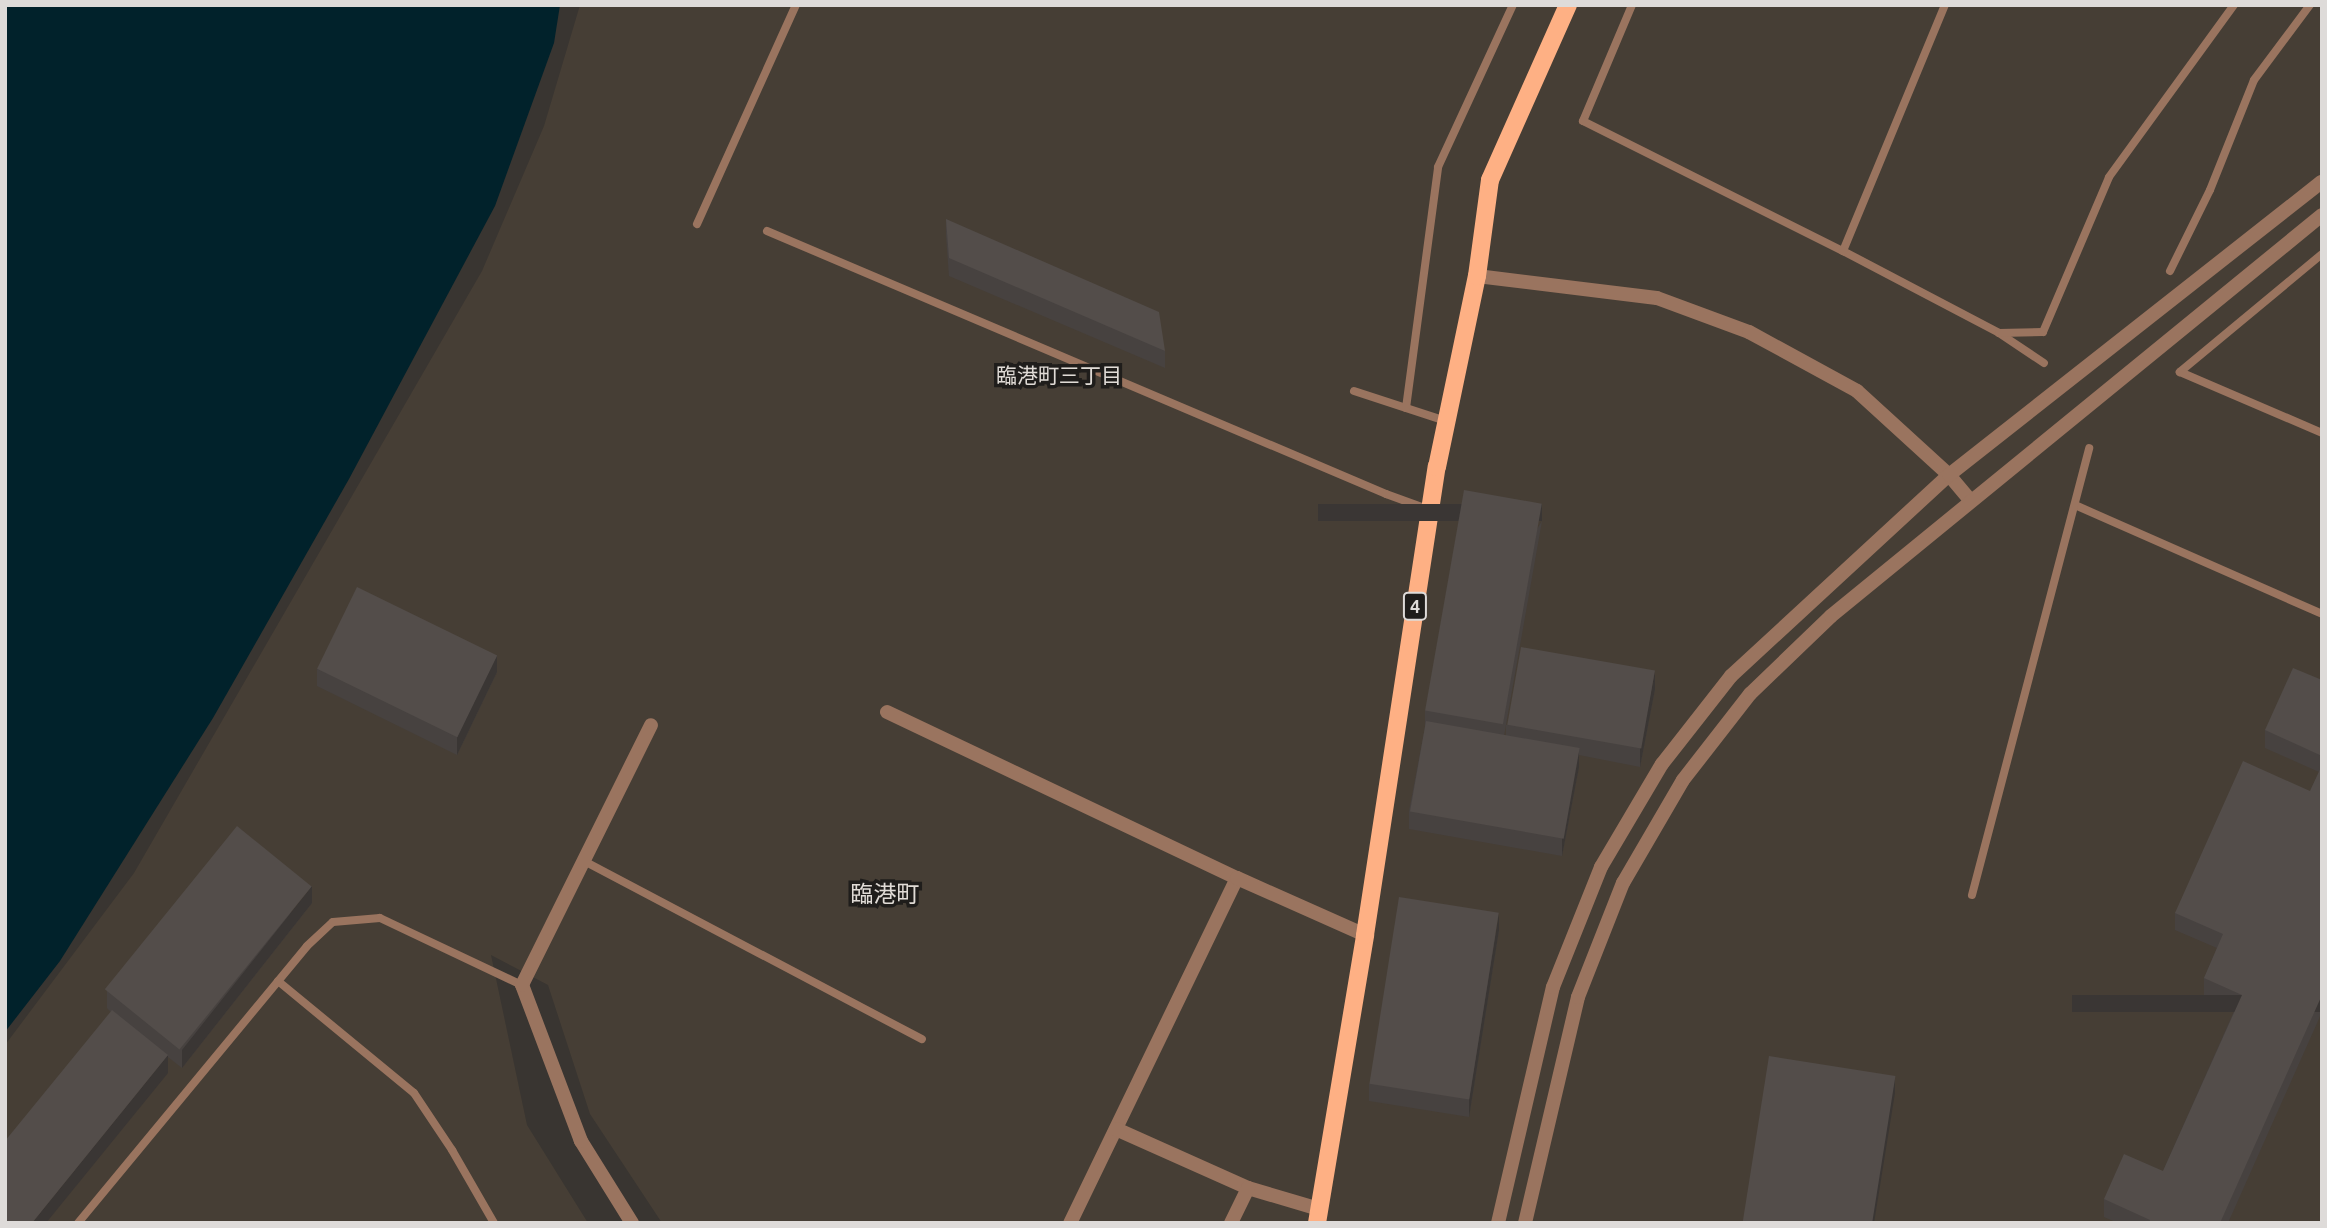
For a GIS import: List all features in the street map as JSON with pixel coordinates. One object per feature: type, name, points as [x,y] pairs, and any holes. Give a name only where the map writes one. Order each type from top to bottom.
[{"type":"main road","name":"4","points":[[1318,1216],[1365,935],[1430,510],[1477,275],[1490,180],[1568,5]]},
{"type":"street","points":[[1498,1223],[1553,987],[1601,867],[1662,764],[1731,676],[1949,475],[2322,182]]},
{"type":"street","points":[[1525,1223],[1578,997],[1623,883],[1683,780],[1751,694],[1831,616],[2322,215]]},
{"type":"street","points":[[1477,275],[1657,298],[1749,332],[1857,391],[1949,475],[1970,500]]},
{"type":"street","points":[[887,712],[1237,878],[1365,935]]},
{"type":"street","points":[[632,1223],[581,1141],[522,985],[651,725]]},
{"type":"street","points":[[1070,1223],[1237,878]]},
{"type":"street","points":[[1116,1129],[1318,1216]]},
{"type":"street","points":[[1231,1223],[1248,1188]]},
{"type":"lane","points":[[697,224],[796,5]]},
{"type":"lane","points":[[1406,408],[1438,167],[1513,5]]},
{"type":"lane","points":[[1632,5],[1583,121],[1843,251],[1999,333],[2044,363]]},
{"type":"lane","points":[[1843,251],[1945,5]]},
{"type":"lane","points":[[1999,333],[2043,332],[2109,177],[2234,5]]},
{"type":"lane","points":[[2170,271],[2210,190],[2254,80],[2310,5]]},
{"type":"lane","points":[[766,231],[1386,494],[1430,510]]},
{"type":"lane","points":[[2322,254],[2180,372],[2322,433]]},
{"type":"lane","points":[[1354,391],[1446,421]]},
{"type":"lane","points":[[1972,895],[2089,448]]},
{"type":"lane","points":[[2074,505],[2322,614]]},
{"type":"lane","points":[[584,861],[922,1039]]},
{"type":"lane","points":[[78,1223],[307,946],[333,922],[380,918],[522,985]]},
{"type":"lane","points":[[278,981],[414,1093],[452,1150],[494,1223]]},
{"type":"shaded area","points":[[580,5],[2322,5],[2322,1223],[662,1223],[590,1114],[548,985],[491,955],[527,1125],[588,1223],[5,1223],[5,1045],[134,873],[482,271],[544,126]]},
{"type":"water","points":[[5,5],[560,5],[554,43],[495,206],[349,479],[213,718],[60,961],[5,1032]]},
{"type":"building","points":[[946,219],[1159,312],[1165,351],[949,258]]},
{"type":"building","points":[[1464,490],[1542,504],[1503,724],[1425,711]]},
{"type":"building","points":[[357,587],[497,655],[457,737],[317,669]]},
{"type":"building","points":[[1521,647],[1655,671],[1641,748],[1507,725]]},
{"type":"building","points":[[2293,668],[2322,680],[2322,756],[2265,730]]},
{"type":"building","points":[[1426,721],[1580,748],[1564,839],[1410,812]]},
{"type":"building","points":[[2243,761],[2310,791],[2322,765],[2322,995],[2220,1223],[2149,1223],[2150,1220],[2104,1199],[2124,1154],[2163,1171],[2242,995],[2204,978],[2223,934],[2175,913]]},
{"type":"building","points":[[237,826],[312,886],[179,1050],[105,989]]},
{"type":"building","points":[[1399,897],[1499,913],[1469,1099],[1369,1084]]},
{"type":"building","points":[[112,1010],[168,1055],[32,1223],[5,1223],[5,1141]]},
{"type":"building","points":[[1769,1056],[1895,1076],[1872,1223],[1743,1223]]},
{"type":"district","name":"臨港町三丁目","points":[[1059,375]]},
{"type":"district","name":"臨港町","points":[[885,894]]}]
